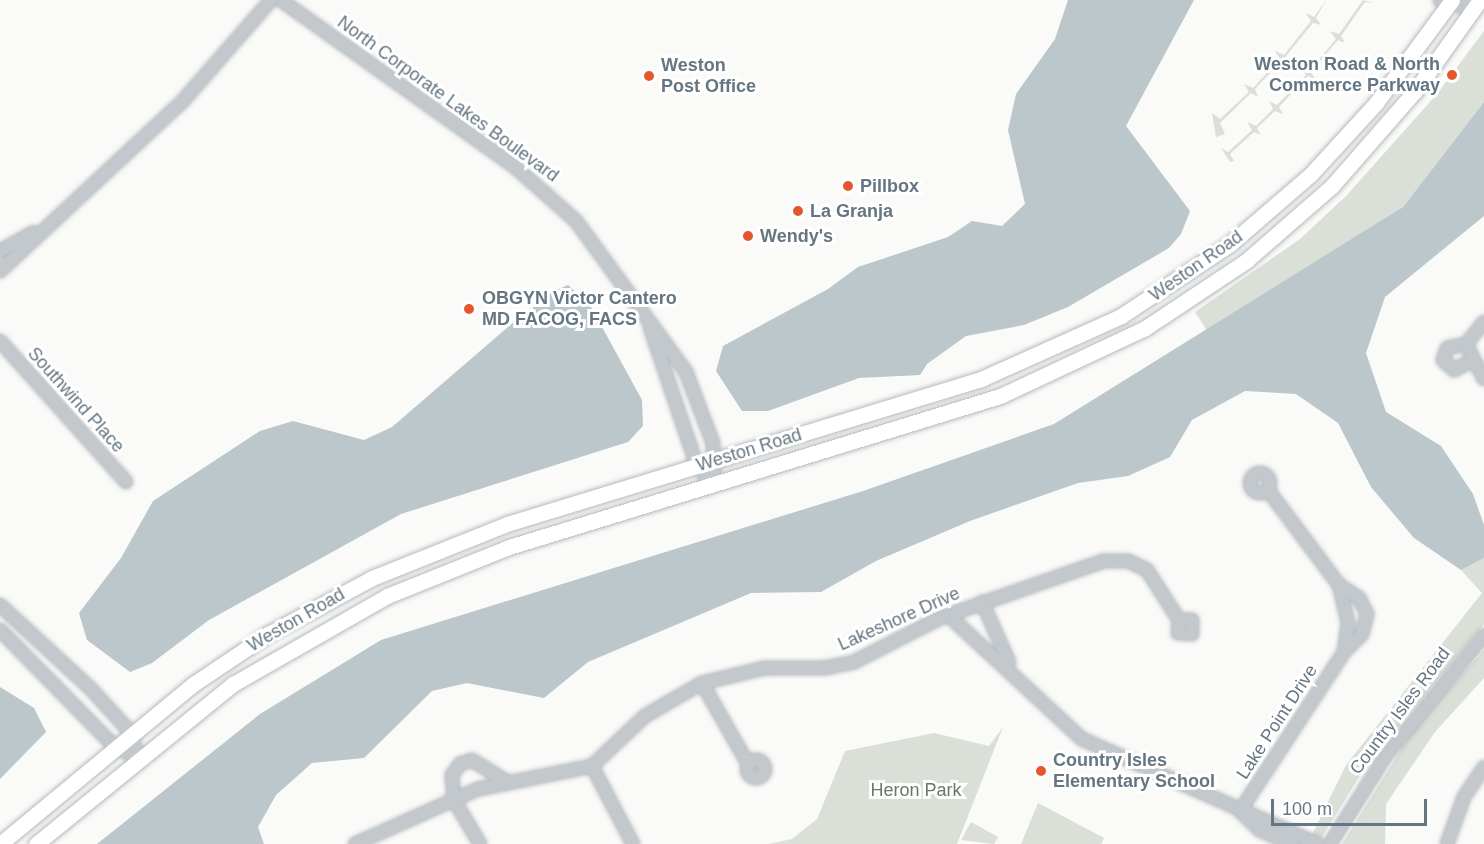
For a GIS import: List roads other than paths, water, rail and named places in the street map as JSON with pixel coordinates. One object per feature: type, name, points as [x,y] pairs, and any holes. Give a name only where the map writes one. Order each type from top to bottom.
[{"type":"main road","name":"Weston Road","points":[[0,844],[131,733],[239,653],[372,578],[496,528],[981,379],[1073,340],[1147,300],[1230,244],[1311,174],[1376,103],[1446,2]]},
{"type":"main road","name":"Weston Road","points":[[36,844],[138,757],[232,684],[356,610],[498,551],[1000,396],[1093,356],[1166,315],[1267,244],[1332,186],[1415,91],[1474,3]]},
{"type":"street","points":[[0,271],[42,228],[182,102],[271,0]]},
{"type":"street","name":"North Corporate Lakes Boulevard","points":[[281,0],[541,187],[598,246],[649,323],[686,372],[713,443],[714,485]]},
{"type":"street","points":[[1446,2],[1474,3]]},
{"type":"street","points":[[0,251],[42,228]]},
{"type":"street","points":[[1471,361],[1454,370],[1443,360],[1447,348],[1466,344],[1484,322]]},
{"type":"street","name":"North Corporate Lakes Boulevard","points":[[649,323],[697,466],[714,485]]},
{"type":"street","name":"Southwind Place","points":[[0,341],[126,482]]},
{"type":"street","points":[[1466,344],[1471,361],[1484,379]]},
{"type":"street","name":"Lake Point Drive","points":[[1240,811],[1344,652],[1362,634],[1367,614],[1359,598],[1340,585],[1268,490]]},
{"type":"street","name":"Lakeshore Drive","points":[[592,766],[645,716],[702,682],[765,668],[824,668],[854,662],[948,615],[1104,561],[1128,561],[1147,570],[1179,620]]},
{"type":"street","name":"Lake Point Drive","points":[[1340,585],[1348,612],[1344,652]]},
{"type":"street","points":[[982,602],[1015,673]]},
{"type":"street","points":[[0,605],[131,733],[138,757]]},
{"type":"street","points":[[948,615],[1015,673],[1054,718],[1082,739],[1240,811],[1275,821],[1318,844]]},
{"type":"street","points":[[0,630],[115,747],[138,757]]},
{"type":"street","name":"Country Isles Road","points":[[1330,844],[1385,757],[1484,635]]},
{"type":"street","points":[[702,682],[748,764]]},
{"type":"street","points":[[480,844],[454,800],[453,775],[465,760],[506,781]]},
{"type":"street","points":[[355,844],[454,800],[506,781],[592,766],[633,844]]},
{"type":"street","points":[[1447,844],[1464,797],[1484,767]]},
{"type":"street","points":[[1240,811],[1260,830],[1292,844]]},
{"type":"place","name":"Weston Road & North Commerce Parkway","points":[[1452,75]]},
{"type":"place","name":"Weston Post Office","points":[[649,76]]},
{"type":"place","name":"Pillbox","points":[[848,186]]},
{"type":"place","name":"La Granja","points":[[798,211]]},
{"type":"place","name":"Wendy's","points":[[748,236]]},
{"type":"place","name":"OBGYN Victor Cantero MD FACOG, FACS","points":[[469,309]]},
{"type":"place","name":"Country Isles Elementary School","points":[[1041,771]]},
{"type":"park label","name":"Heron Park","points":[[916,790]]}]
